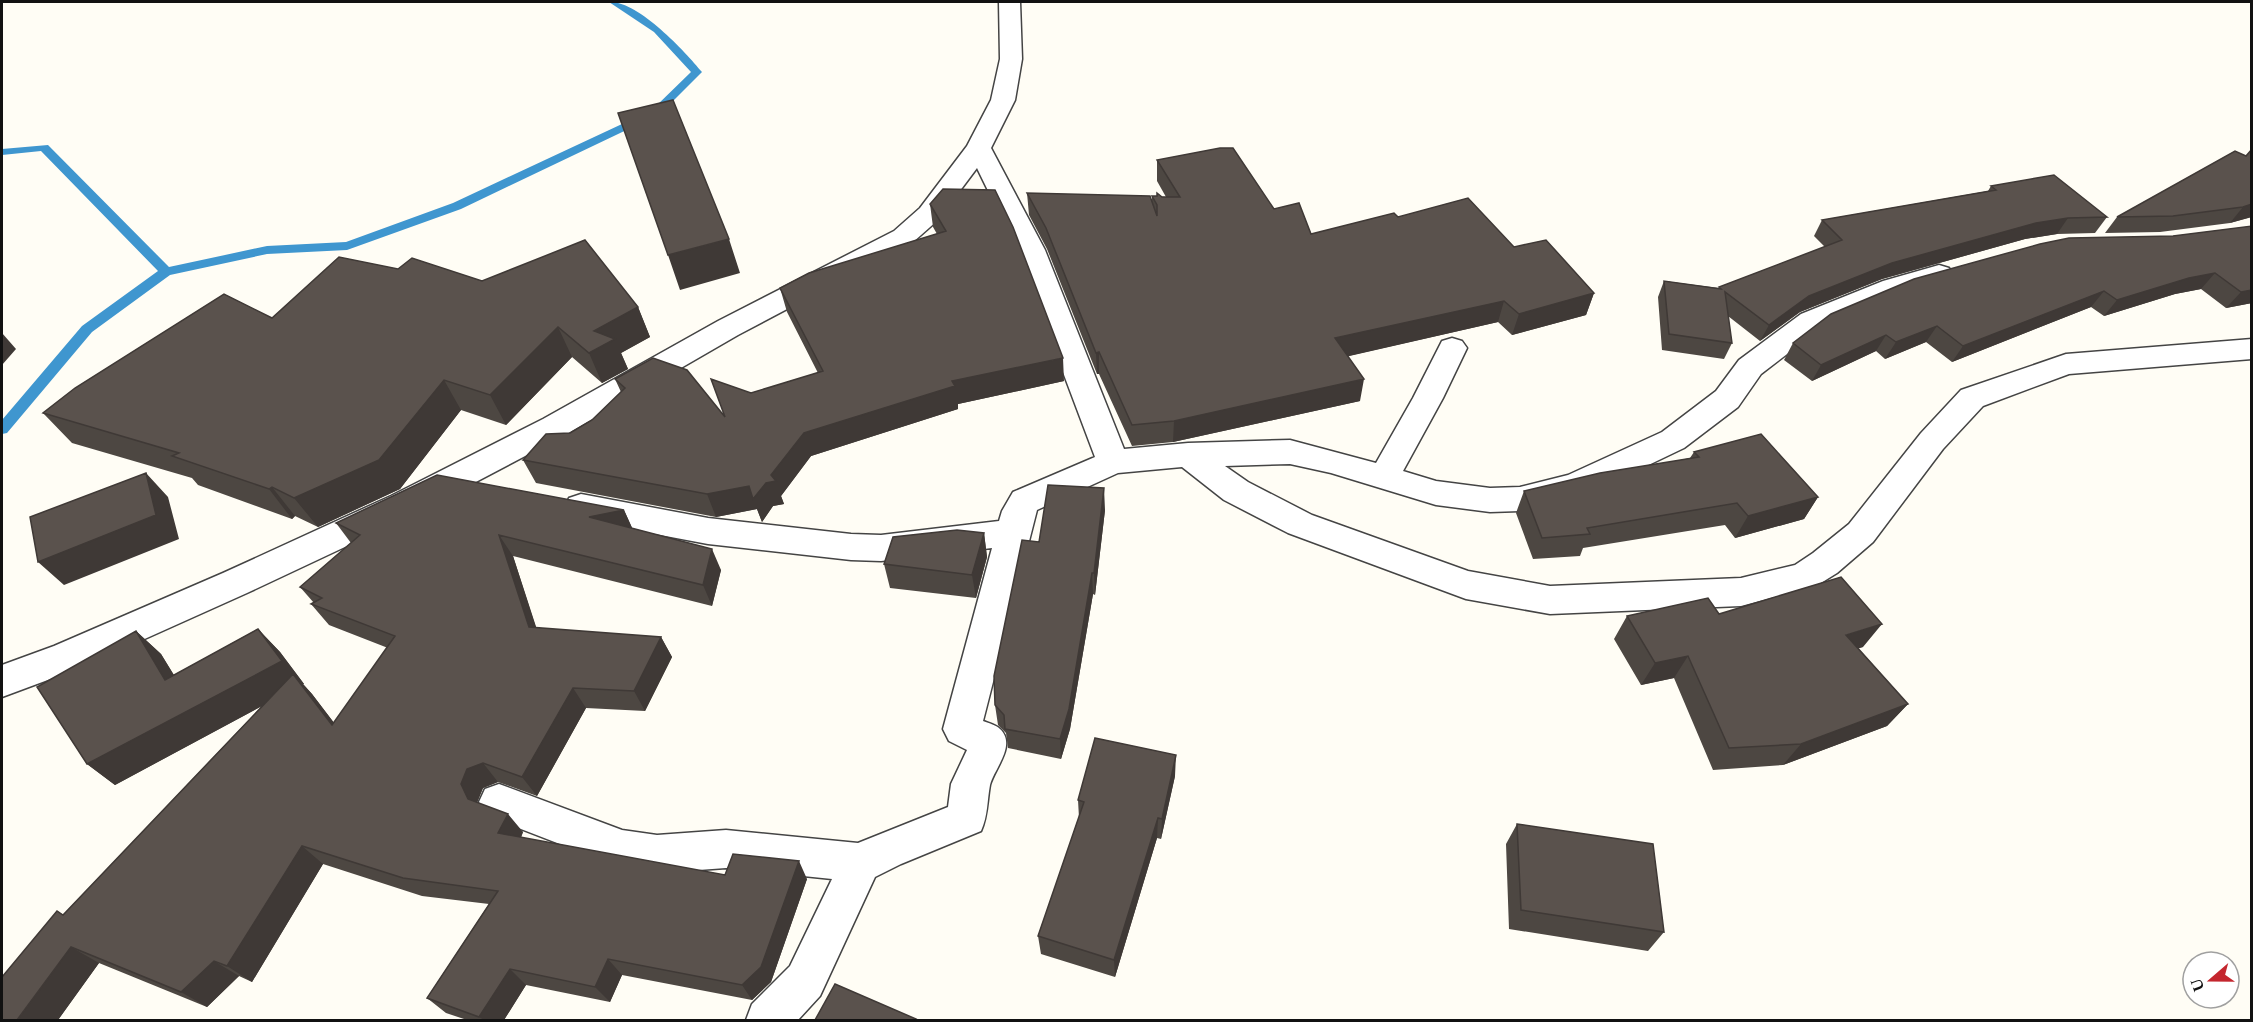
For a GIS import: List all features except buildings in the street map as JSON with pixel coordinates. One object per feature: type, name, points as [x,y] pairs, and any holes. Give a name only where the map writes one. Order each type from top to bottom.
[{"type":"street","points":[[2,681],[66,657],[235,583],[448,481],[555,427],[728,327],[903,237],[929,214],[979,147],[1003,100],[1011,59],[1009,2]]},
{"type":"street","points":[[979,147],[1031,250],[1113,462]]},
{"type":"street","points":[[768,1020],[805,981],[861,863],[875,855],[943,831],[967,818],[971,784],[985,755],[987,741],[962,729],[1013,532],[1020,507],[1025,501],[1113,462],[1188,455],[1290,452],[1331,461],[1436,493],[1490,500],[1520,499],[1577,485],[1673,440],[1727,399],[1750,368],[1811,321],[1893,287],[1960,268]]},
{"type":"street","points":[[1383,478],[1428,398],[1452,348]]},
{"type":"street","points":[[1188,455],[1236,491],[1300,524],[1466,585],[1550,600],[1741,592],[1804,576],[1826,563],[1861,533],[1932,441],[1972,398],[2066,364],[2252,349]]},
{"type":"street","points":[[448,481],[493,490]]},
{"type":"street","points":[[549,501],[708,531],[851,547],[881,548],[1013,532]]},
{"type":"street","points":[[499,802],[622,849],[639,852],[690,853],[726,849],[861,863]]},
{"type":"waterway","points":[[166,272],[267,250],[347,246],[457,206],[656,112],[697,72],[658,30],[614,2]]},
{"type":"waterway","points":[[2,152],[44,147],[166,272]]},
{"type":"waterway","points":[[2,429],[87,329],[166,272]]}]
